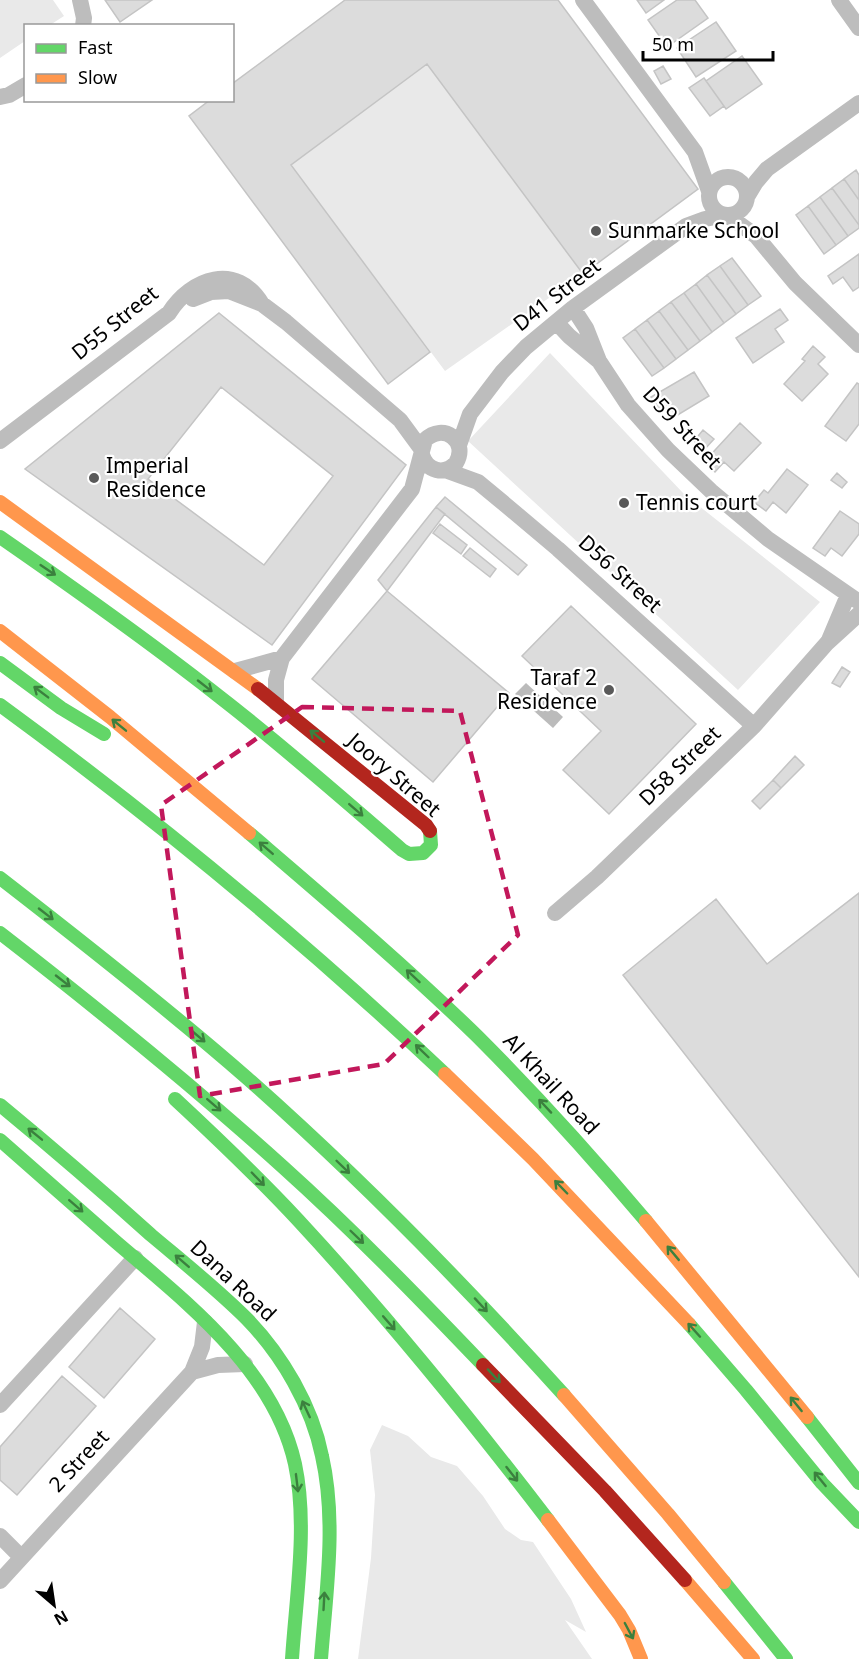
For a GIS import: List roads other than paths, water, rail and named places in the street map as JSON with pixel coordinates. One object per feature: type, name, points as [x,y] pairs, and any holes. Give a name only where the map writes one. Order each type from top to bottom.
[{"type":"main road","name":"Joory Street","points":[[0,502],[276,703],[426,825],[432,834],[431,845],[423,854],[412,855],[402,850],[293,755],[206,686],[78,590],[0,537]]},
{"type":"main road","name":"Al Khail Road","points":[[0,631],[164,762],[390,954],[502,1062],[587,1153],[648,1224],[859,1483]]},
{"type":"main road","points":[[0,663],[86,724],[111,739],[164,762]]},
{"type":"main road","points":[[0,705],[127,799],[238,889],[344,979],[460,1086],[657,1289],[769,1415],[837,1500],[859,1522]]},
{"type":"main road","points":[[0,878],[104,958],[217,1052],[279,1107],[403,1225],[588,1421],[701,1553],[786,1659]]},
{"type":"main road","points":[[0,933],[121,1027],[257,1143],[387,1266],[622,1509],[753,1659]]},
{"type":"main road","points":[[121,1027],[151,1072]]},
{"type":"main road","points":[[165,1089],[242,1162],[290,1212],[405,1342],[509,1470],[620,1615],[641,1659]]},
{"type":"main road","name":"Dana Road","points":[[0,1106],[68,1161],[247,1319],[273,1349],[294,1383],[311,1419],[322,1457],[328,1496],[321,1659]]},
{"type":"main road","points":[[0,1140],[205,1322],[245,1364],[258,1382],[279,1421],[294,1463],[299,1496],[292,1659]]},
{"type":"street","points":[[80,0],[83,24]]},
{"type":"street","points":[[583,0],[695,152],[713,208],[756,236],[795,283],[859,345]]},
{"type":"street","points":[[839,0],[859,28]]},
{"type":"street","points":[[0,97],[9,95],[24,86]]},
{"type":"street","points":[[726,215],[741,210],[756,182],[767,169],[857,103]]},
{"type":"street","points":[[695,152],[745,188],[756,236]]},
{"type":"street","points":[[709,193],[718,179],[752,175],[767,169]]},
{"type":"street","name":"D41 Street","points":[[686,226],[709,193]]},
{"type":"street","name":"D41 Street","points":[[459,450],[470,414],[502,372],[526,347],[573,308],[686,226],[726,215]]},
{"type":"street","name":"D55 Street","points":[[0,441],[169,313],[202,295],[220,290],[238,293],[262,304],[400,420]]},
{"type":"street","name":"D59 Street","points":[[573,308],[586,328],[599,361],[628,405],[696,477],[768,539],[854,598]]},
{"type":"street","name":"D59 Street","points":[[556,322],[599,361]]},
{"type":"street","name":"D41 Street","points":[[438,433],[470,414]]},
{"type":"street","points":[[400,420],[453,437],[478,482]]},
{"type":"street","points":[[400,420],[422,452],[428,466],[443,471]]},
{"type":"street","points":[[412,489],[425,440],[438,433]]},
{"type":"street","points":[[276,703],[276,680],[282,658],[412,489],[453,466],[459,450]]},
{"type":"street","name":"D56 Street","points":[[443,471],[478,482],[558,549],[754,726]]},
{"type":"street","name":"D58 Street","points":[[827,643],[854,598]]},
{"type":"street","name":"D58 Street","points":[[555,913],[597,877],[754,726],[827,643],[859,614]]},
{"type":"street","points":[[235,671],[282,658]]},
{"type":"street","points":[[0,1405],[135,1258]]},
{"type":"street","name":"2 Street","points":[[0,1581],[192,1372],[202,1347],[205,1322]]},
{"type":"street","points":[[192,1372],[218,1365],[245,1364]]},
{"type":"street","points":[[0,1536],[21,1557]]},
{"type":"place","name":"Sunmarke School","points":[[596,231]]},
{"type":"place","name":"Imperial Residence","points":[[94,478]]},
{"type":"place","name":"Tennis court","points":[[624,503]]},
{"type":"place","name":"Taraf 2 Residence","points":[[609,690]]}]
